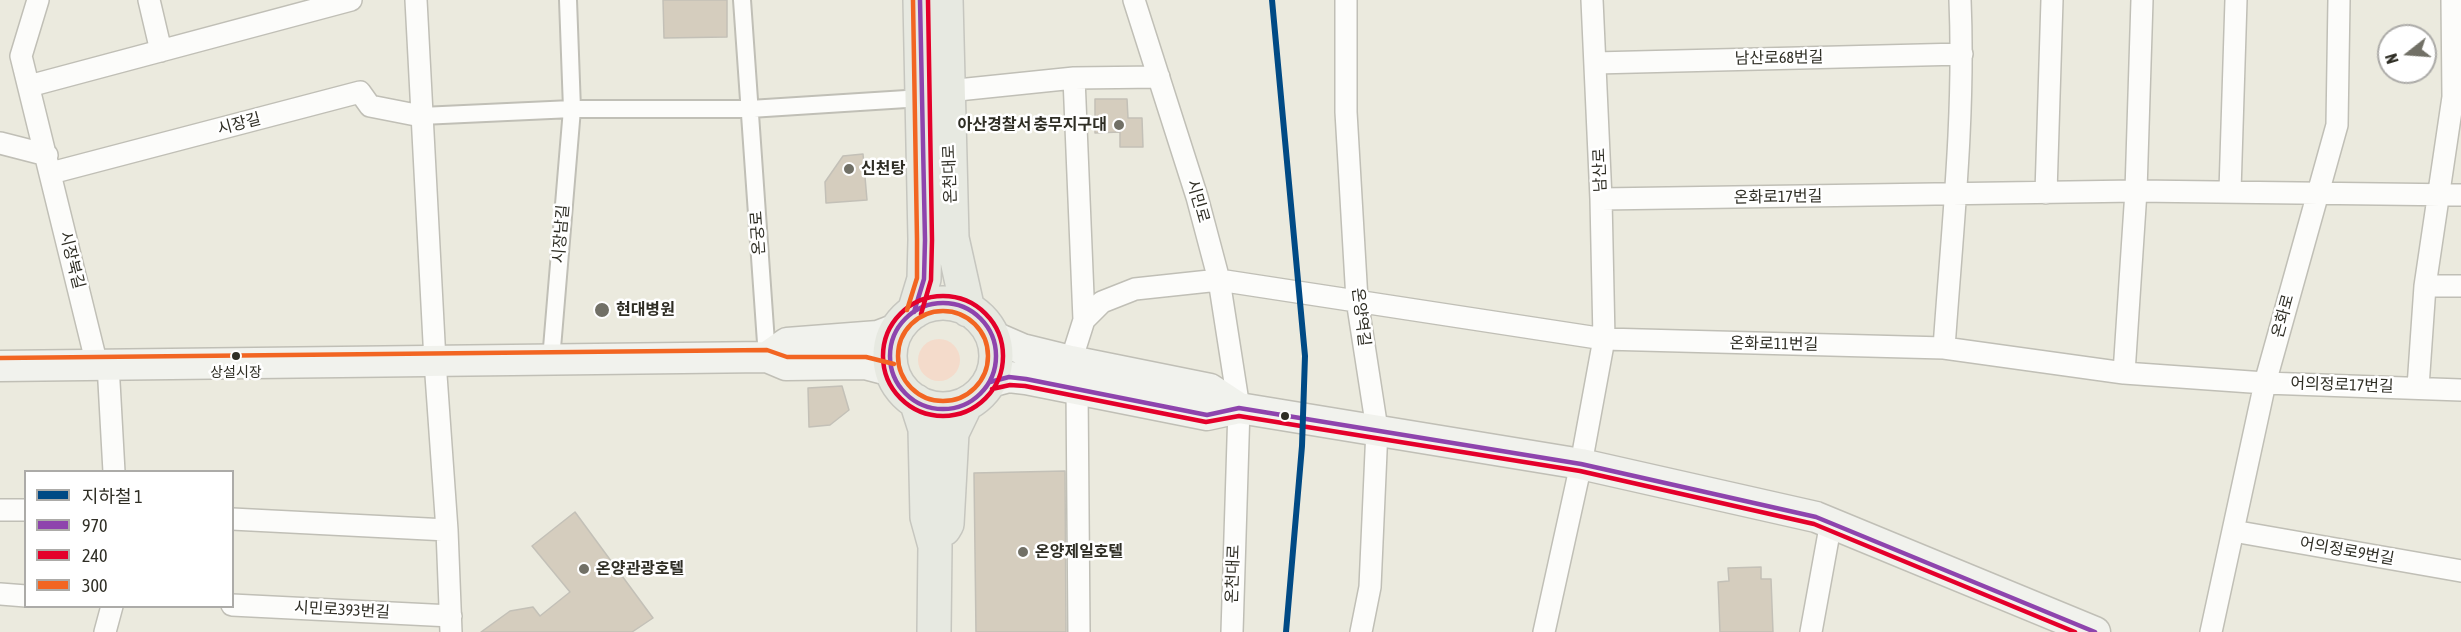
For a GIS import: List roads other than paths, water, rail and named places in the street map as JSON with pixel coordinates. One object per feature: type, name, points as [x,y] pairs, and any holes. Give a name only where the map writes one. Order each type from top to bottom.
[{"type":"main road","name":"온천대로","points":[[920,0],[935,95],[952,238],[968,310]]},
{"type":"main road","name":"온천대로","points":[[907,320],[924,279],[935,95],[946,0]]},
{"type":"main road","points":[[767,357],[787,343],[878,336],[929,305],[946,303],[968,310],[982,321],[992,336],[996,360],[990,382],[985,390],[966,404],[941,410],[916,401],[899,386],[892,371],[890,354],[894,338],[907,320]]},
{"type":"main road","points":[[992,336],[1074,375]]},
{"type":"main road","points":[[0,366],[767,357],[786,365],[865,364],[892,371]]},
{"type":"main road","points":[[990,382],[1009,377],[1074,375],[1210,389],[1239,408],[1581,464],[1831,522],[2095,632]]},
{"type":"main road","points":[[916,401],[925,429],[927,516],[935,546],[934,632]]},
{"type":"main road","points":[[935,546],[947,524],[952,433],[966,404]]},
{"type":"street","name":"시장북길","points":[[38,0],[21,56],[103,364],[114,470]]},
{"type":"street","points":[[149,0],[161,51]]},
{"type":"street","points":[[29,86],[351,0]]},
{"type":"street","points":[[416,0],[435,361]]},
{"type":"street","name":"시장남길","points":[[551,360],[572,109],[568,0]]},
{"type":"street","name":"온궁로","points":[[742,0],[767,357]]},
{"type":"street","name":"시민로","points":[[1134,0],[1197,197],[1219,280],[1239,408]]},
{"type":"street","name":"온양역길","points":[[1346,0],[1346,112],[1357,300],[1377,429],[1370,587],[1361,632]]},
{"type":"street","name":"남산로","points":[[1544,632],[1581,464],[1604,339],[1601,199],[1592,0]]},
{"type":"street","points":[[1944,348],[1962,54],[1960,0]]},
{"type":"street","points":[[2046,193],[2052,0]]},
{"type":"street","points":[[2124,374],[2136,191],[2142,0]]},
{"type":"street","points":[[2230,191],[2236,0]]},
{"type":"street","name":"온화로","points":[[2211,632],[2265,383],[2337,125],[2339,0]]},
{"type":"street","name":"어의정로17번길","points":[[2418,387],[2426,286],[2457,97],[2452,0]]},
{"type":"street","name":"남산로68번길","points":[[1595,63],[1962,54]]},
{"type":"street","points":[[421,116],[572,109],[750,109],[935,95],[1074,78],[1159,77]]},
{"type":"street","points":[[1074,78],[1083,320],[1074,375],[1080,632]]},
{"type":"street","name":"시장길","points":[[49,164],[360,92],[370,106],[421,116]]},
{"type":"street","points":[[0,143],[49,164]]},
{"type":"street","name":"온화로17번길","points":[[1601,199],[2136,191],[2440,195]]},
{"type":"street","points":[[2440,195],[2461,195]]},
{"type":"street","points":[[1083,320],[1102,302],[1135,289],[1219,280],[1604,339]]},
{"type":"street","points":[[2426,286],[2461,286]]},
{"type":"street","name":"온화로11번길","points":[[1604,339],[1944,348],[2124,374],[2265,383]]},
{"type":"street","name":"시민로393번길","points":[[234,605],[451,624],[435,361]]},
{"type":"street","name":"어의정로17번길","points":[[2265,383],[2461,390]]},
{"type":"street","name":"온천대로","points":[[1232,632],[1239,408]]},
{"type":"street","points":[[0,510],[24,510]]},
{"type":"street","points":[[234,519],[447,530]]},
{"type":"street","points":[[1811,632],[1831,522]]},
{"type":"street","name":"어의정로9번길","points":[[2233,531],[2461,571]]},
{"type":"street","points":[[0,594],[24,596]]},
{"type":"street","points":[[105,632],[111,608]]},
{"type":"metro line","name":"1","points":[[1272,0],[1305,356],[1302,446],[1286,632]]},
{"type":"place","name":"아산경찰서 충무지구대","points":[[1119,125]]},
{"type":"place","name":"신천탕","points":[[849,169]]},
{"type":"place","name":"현대병원","points":[[602,310]]},
{"type":"place","name":"상설시장","points":[[236,356]]},
{"type":"place","name":"온양제일호텔","points":[[1023,552]]},
{"type":"place","name":"온양관광호텔","points":[[584,569]]}]
